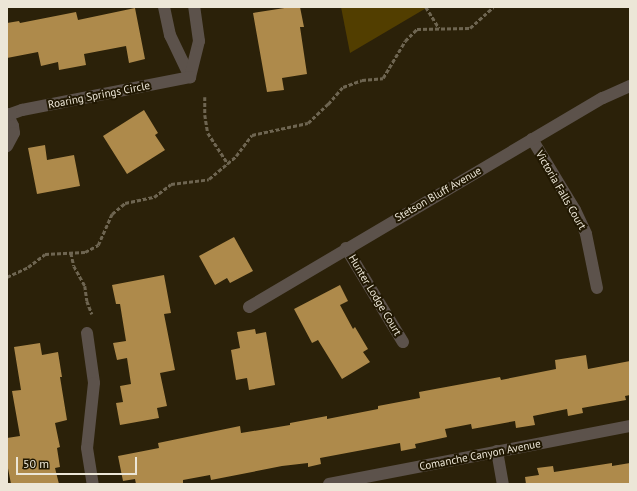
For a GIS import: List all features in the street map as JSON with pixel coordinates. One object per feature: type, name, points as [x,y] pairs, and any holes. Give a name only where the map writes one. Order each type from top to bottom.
[{"type":"street","points":[[164,7],[170,35],[190,78]]},
{"type":"street","points":[[190,78],[199,42],[194,7]]},
{"type":"street","name":"Roaring Springs Circle","points":[[7,146],[14,133],[13,126],[8,115],[22,110],[190,78]]},
{"type":"street","name":"Stetson Bluff Avenue","points":[[249,307],[346,248],[532,139],[603,98],[630,86]]},
{"type":"street","name":"Victoria Falls Court","points":[[532,139],[575,210],[586,234],[598,288]]},
{"type":"street","name":"Hunter Lodge Court","points":[[346,248],[403,342]]},
{"type":"street","points":[[87,333],[94,383],[87,448],[93,484]]},
{"type":"street","name":"Comanche Canyon Avenue","points":[[330,484],[630,426]]},
{"type":"street","points":[[497,451],[503,484]]},
{"type":"path","points":[[426,7],[439,28]]},
{"type":"path","points":[[7,277],[28,267],[45,254],[85,252],[98,245],[112,214],[125,203],[154,197],[171,184],[209,179],[236,156],[252,135],[308,123],[343,87],[362,80],[383,78],[405,41],[418,29],[470,28],[494,7]]},
{"type":"path","points":[[205,97],[205,115],[208,133],[228,164]]},
{"type":"path","points":[[71,253],[74,266],[85,286],[86,301],[92,314]]},
{"type":"shaded area","points":[[341,7],[428,7],[350,53]]},
{"type":"building","points":[[300,7],[304,27],[300,27],[307,74],[282,78],[284,90],[267,92],[253,13]]},
{"type":"building","points":[[135,8],[145,59],[129,63],[126,46],[84,54],[86,65],[59,70],[58,62],[41,66],[38,52],[7,58],[7,23],[19,21],[20,23],[76,12],[78,20]]},
{"type":"building","points":[[144,110],[158,133],[155,135],[165,150],[127,174],[103,136]]},
{"type":"building","points":[[45,145],[47,160],[74,155],[80,186],[37,194],[28,148]]},
{"type":"building","points":[[234,237],[253,271],[230,283],[227,278],[215,285],[199,256]]},
{"type":"building","points":[[164,275],[171,313],[164,314],[175,370],[160,373],[167,406],[157,408],[159,418],[120,425],[116,403],[123,402],[120,386],[131,384],[127,358],[117,360],[113,343],[126,341],[120,304],[116,304],[112,285]]},
{"type":"building","points":[[340,285],[348,301],[340,305],[353,329],[355,327],[368,349],[363,352],[370,362],[342,379],[318,340],[312,343],[294,309]]},
{"type":"building","points":[[255,329],[256,334],[266,332],[275,385],[249,390],[247,378],[236,380],[231,350],[240,348],[237,332]]},
{"type":"building","points":[[40,343],[42,355],[58,352],[62,377],[60,377],[67,420],[55,423],[60,447],[57,448],[60,467],[55,468],[59,484],[11,484],[7,463],[7,438],[20,436],[12,391],[21,390],[14,347]]},
{"type":"building","points":[[586,355],[588,369],[630,361],[630,395],[625,396],[626,400],[582,408],[583,413],[568,416],[567,409],[533,416],[535,425],[516,428],[515,421],[472,429],[471,424],[445,429],[447,437],[415,444],[416,448],[401,451],[400,443],[320,458],[321,464],[308,467],[308,463],[282,466],[211,480],[210,475],[183,480],[183,484],[136,484],[135,479],[123,481],[118,456],[159,448],[158,443],[240,426],[241,433],[290,425],[290,423],[327,416],[327,419],[378,409],[378,406],[420,398],[419,392],[500,377],[501,380],[556,369],[555,360]]},
{"type":"building","points":[[612,463],[612,466],[630,463],[630,484],[526,484],[525,477],[539,475],[537,468],[553,466],[554,472]]}]
